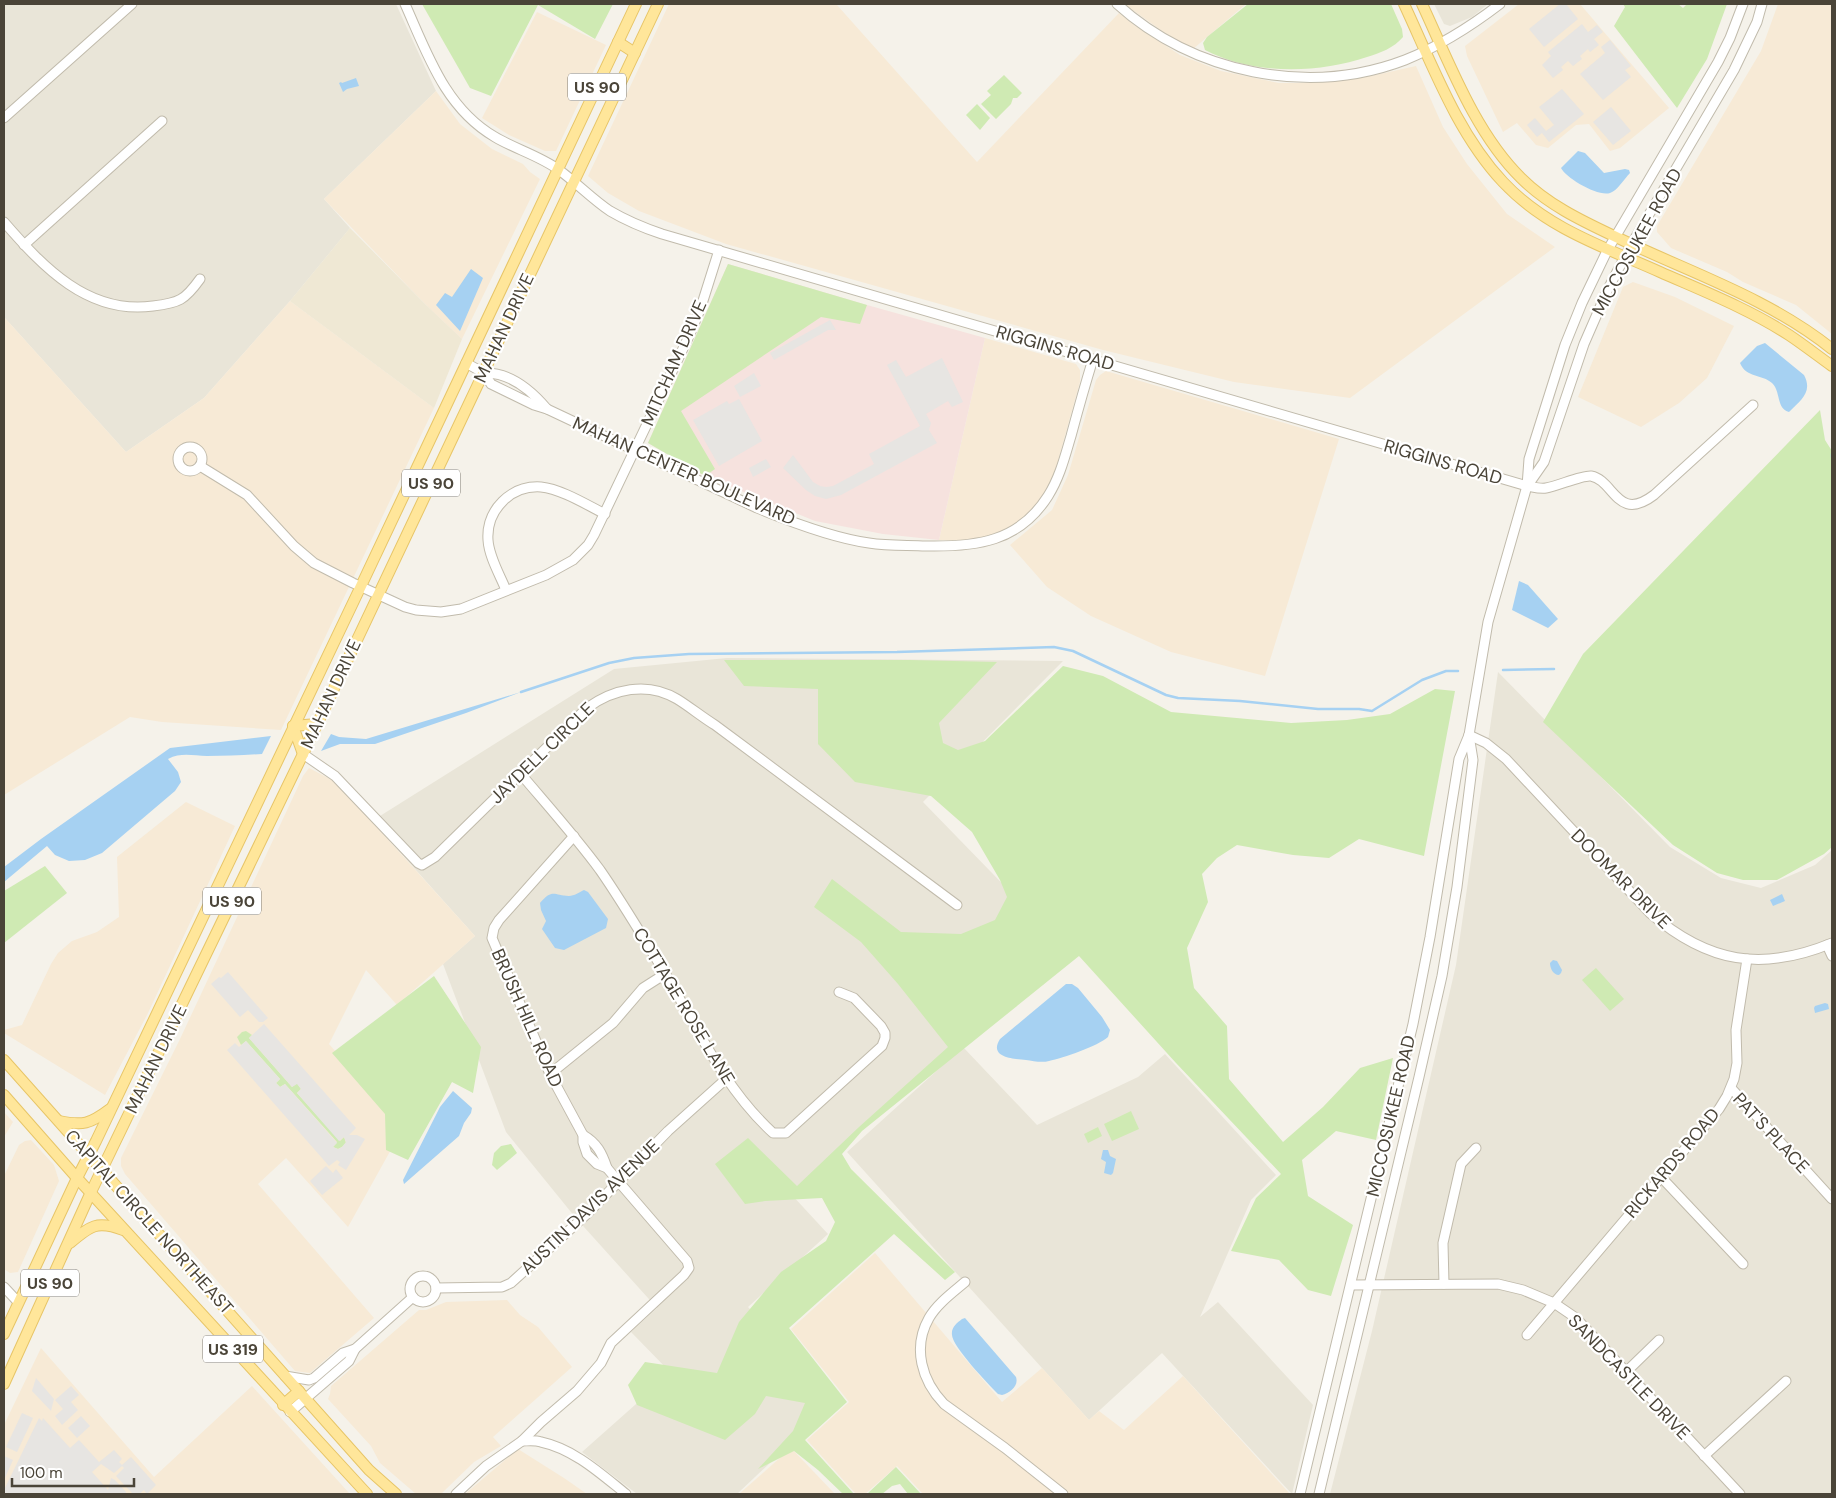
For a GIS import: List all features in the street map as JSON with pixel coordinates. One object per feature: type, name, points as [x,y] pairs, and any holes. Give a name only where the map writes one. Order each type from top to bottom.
[{"type":"main road","name":"MAHAN DRIVE","points":[[4,1334],[76,1178],[89,1155],[361,586],[636,4]]},
{"type":"main road","name":"MAHAN DRIVE","points":[[4,1384],[91,1192],[303,754],[658,4]]},
{"type":"main road","points":[[1404,4],[1460,122],[1475,148],[1503,182],[1540,215],[1564,230],[1607,251],[1752,314],[1790,336],[1832,366]]},
{"type":"main road","points":[[1422,4],[1473,111],[1487,136],[1520,178],[1558,208],[1616,237],[1744,294],[1779,312],[1832,349]]},
{"type":"main road","points":[[618,42],[635,53]]},
{"type":"main road","points":[[303,754],[293,726],[317,724]]},
{"type":"main road","points":[[173,980],[190,989]]},
{"type":"main road","name":"CAPITAL CIRCLE NORTHEAST","points":[[4,1060],[369,1470],[396,1494]]},
{"type":"main road","name":"CAPITAL CIRCLE NORTHEAST","points":[[4,1095],[76,1178],[127,1231],[287,1409],[367,1494]]},
{"type":"main road","points":[[59,1121],[86,1124],[94,1121],[111,1109]]},
{"type":"main road","points":[[67,1245],[94,1225],[103,1224],[127,1231]]},
{"type":"main road","points":[[287,1409],[302,1395]]},
{"type":"street","points":[[4,118],[132,4]]},
{"type":"street","name":"RIGGINS ROAD","points":[[405,4],[437,74],[449,94],[467,116],[495,137],[558,170],[609,210],[644,228],[1527,486],[1543,489],[1591,476],[1600,480],[1621,501],[1627,503],[1641,503],[1654,495],[1753,405]]},
{"type":"street","points":[[1117,4],[1149,29],[1194,54],[1234,68],[1263,74],[1296,77],[1338,76],[1384,67],[1441,44],[1500,4]]},
{"type":"street","name":"MICCOSUKEE ROAD","points":[[1300,1494],[1404,1066],[1430,937],[1459,759],[1469,735],[1488,622],[1527,486],[1529,459],[1550,387],[1582,303],[1607,251],[1718,62],[1730,38],[1743,4]]},
{"type":"street","name":"MICCOSUKEE ROAD","points":[[1527,486],[1544,462],[1584,344],[1608,289],[1631,244],[1734,70],[1754,29],[1762,4]]},
{"type":"street","points":[[1718,62],[1734,70]]},
{"type":"street","points":[[24,245],[162,121]]},
{"type":"street","points":[[4,222],[38,260],[64,282],[93,298],[121,306],[147,307],[176,301],[188,296],[200,279]]},
{"type":"street","name":"MITCHAM DRIVE","points":[[200,466],[247,495],[294,546],[314,563],[405,606],[423,611],[441,612],[461,609],[546,575],[573,560],[588,545],[605,514],[702,306],[719,250]]},
{"type":"street","name":"MAHAN CENTER BOULEVARD","points":[[466,364],[484,373],[491,384],[534,405],[547,409],[780,517],[855,540],[885,545],[969,546],[994,540],[1014,530],[1038,510],[1047,497],[1061,470],[1093,359]]},
{"type":"street","name":"MAHAN CENTER BOULEVARD","points":[[484,373],[496,372],[514,380],[535,394],[547,409]]},
{"type":"street","points":[[506,590],[490,550],[488,540],[488,530],[492,518],[505,498],[520,490],[541,487],[561,493],[605,514]]},
{"type":"street","name":"JAYDELL CIRCLE","points":[[303,754],[335,776],[418,863],[422,864],[435,857],[587,708],[598,700],[613,693],[636,688],[665,693],[676,698],[715,725],[957,905]]},
{"type":"street","name":"MICCOSUKEE ROAD","points":[[1319,1494],[1420,1077],[1442,976],[1457,887],[1473,760],[1469,735]]},
{"type":"street","name":"DOOMAR DRIVE","points":[[1469,735],[1486,744],[1506,759],[1650,913],[1684,939],[1706,950],[1731,957],[1766,960],[1786,958],[1829,944]]},
{"type":"street","name":"COTTAGE ROSE LANE","points":[[520,773],[574,836],[600,871],[665,974],[726,1079],[762,1123],[773,1133],[786,1133],[882,1046],[885,1033],[881,1026],[854,998],[839,992]]},
{"type":"street","name":"BRUSH HILL ROAD","points":[[574,836],[499,920],[494,928],[492,938],[550,1074],[582,1135],[587,1154],[597,1164],[607,1168]]},
{"type":"street","points":[[1430,937],[1448,941]]},
{"type":"street","points":[[1829,944],[1832,956]]},
{"type":"street","name":"RICKARDS ROAD","points":[[1527,1335],[1719,1109],[1731,1088],[1737,1063],[1736,1030],[1747,959]]},
{"type":"street","points":[[550,1074],[613,1023],[643,988],[665,974]]},
{"type":"street","name":"AUSTIN DAVIS AVENUE","points":[[413,1297],[410,1292],[411,1284],[420,1276],[432,1280],[436,1288],[502,1288],[511,1283],[579,1222],[668,1131],[726,1079]]},
{"type":"street","name":"PAT'S PLACE","points":[[1731,1088],[1832,1199]]},
{"type":"street","name":"BRUSH HILL ROAD","points":[[522,1441],[541,1422],[578,1391],[600,1363],[611,1343],[684,1275],[688,1268],[687,1261],[607,1168],[600,1148],[592,1140],[582,1135]]},
{"type":"street","points":[[1444,1284],[1443,1243],[1461,1164],[1476,1148]]},
{"type":"street","points":[[1661,1176],[1743,1264]]},
{"type":"street","points":[[965,1282],[929,1317],[923,1331],[920,1356],[925,1378],[936,1396],[944,1404],[1005,1448],[1063,1494]]},
{"type":"street","name":"SANDCASTLE DRIVE","points":[[1351,1285],[1498,1284],[1523,1290],[1554,1304],[1576,1318],[1740,1494]]},
{"type":"street","points":[[4,1287],[18,1302]]},
{"type":"street","points":[[285,1376],[309,1380],[314,1378],[343,1353],[354,1349],[413,1297],[421,1302],[430,1300],[436,1288]]},
{"type":"street","points":[[1626,1371],[1659,1340]]},
{"type":"street","points":[[302,1395],[348,1362],[354,1349]]},
{"type":"street","points":[[1704,1456],[1786,1382]]},
{"type":"street","points":[[456,1494],[486,1466],[522,1441],[543,1442],[563,1450],[588,1464],[626,1494]]},
{"type":"shaded area","points":[[4,4],[396,4],[436,91],[324,199],[350,228],[290,301],[204,398],[126,452],[4,317]]},
{"type":"shaded area","points":[[669,4],[838,4],[977,162],[1119,13],[1180,55],[1221,71],[1279,83],[1311,83],[1371,76],[1416,66],[1443,127],[1467,164],[1507,214],[1555,247],[1350,398],[1234,382],[1103,350],[726,244],[639,211],[608,193],[588,176]]},
{"type":"shaded area","points":[[1124,4],[1246,4],[1193,49],[1165,33]]},
{"type":"shaded area","points":[[1434,4],[1488,4],[1472,17],[1450,26],[1444,24]]},
{"type":"shaded area","points":[[1519,4],[1580,4],[1669,108],[1620,148],[1610,151],[1589,124],[1576,125],[1548,148],[1536,145],[1517,123],[1503,132],[1467,56],[1465,46]]},
{"type":"shaded area","points":[[1560,4],[1566,4],[1578,19],[1544,47],[1529,29]]},
{"type":"shaded area","points":[[1778,4],[1832,4],[1832,334],[1796,305],[1671,248],[1657,232],[1657,226],[1761,51]]},
{"type":"shaded area","points":[[537,12],[606,45],[556,151],[545,151],[509,135],[482,118]]},
{"type":"shaded area","points":[[1582,24],[1588,32],[1597,25],[1603,32],[1594,39],[1599,45],[1590,52],[1588,49],[1580,56],[1582,59],[1573,66],[1568,61],[1561,67],[1563,70],[1553,78],[1542,65],[1551,56],[1548,52]]},
{"type":"shaded area","points":[[1610,40],[1631,66],[1625,70],[1631,77],[1603,100],[1580,74],[1605,53],[1601,47]]},
{"type":"shaded area","points":[[1562,89],[1584,114],[1549,142],[1542,133],[1537,137],[1527,125],[1535,118],[1546,131],[1554,125],[1539,107]]},
{"type":"shaded area","points":[[436,91],[460,124],[492,149],[523,164],[540,179],[462,339],[426,305],[324,199]]},
{"type":"shaded area","points":[[1611,107],[1631,131],[1613,145],[1593,122]]},
{"type":"shaded area","points":[[350,228],[462,339],[434,408],[290,301]]},
{"type":"shaded area","points":[[728,264],[985,338],[939,540],[883,534],[815,521],[705,476],[648,443]]},
{"type":"shaded area","points":[[1633,282],[1675,297],[1734,326],[1707,378],[1679,403],[1641,427],[1578,397],[1623,287]]},
{"type":"shaded area","points":[[290,301],[434,408],[281,730],[162,722],[130,717],[4,795],[4,317],[126,452],[204,398]]},
{"type":"shaded area","points":[[830,320],[836,330],[828,330],[774,360],[770,353]]},
{"type":"shaded area","points":[[985,338],[1076,364],[1080,370],[1080,382],[1051,486],[1029,513],[1012,527],[995,535],[973,541],[939,540]]},
{"type":"shaded area","points":[[942,358],[963,402],[952,407],[948,401],[926,414],[931,423],[929,430],[937,443],[841,495],[826,499],[815,496],[806,490],[783,468],[793,455],[813,482],[826,487],[833,486],[874,464],[869,454],[920,426],[887,365],[896,360],[906,377]]},
{"type":"shaded area","points":[[1106,371],[1339,439],[1265,676],[1171,652],[1091,616],[1047,587],[1010,545],[1052,510],[1068,475],[1096,380]]},
{"type":"shaded area","points":[[754,373],[761,386],[740,397],[734,386]]},
{"type":"shaded area","points":[[739,399],[762,441],[719,466],[693,420],[727,401],[729,404]]},
{"type":"shaded area","points":[[766,459],[771,467],[753,477],[749,468]]},
{"type":"shaded area","points":[[727,658],[1063,661],[923,802],[1027,909],[954,1048],[791,1194],[828,1234],[748,1307],[837,1400],[737,1494],[637,1494],[582,1452],[671,1373],[631,1332],[657,1308],[575,1217],[506,1132],[443,964],[475,936],[372,821],[614,669]]},
{"type":"shaded area","points":[[1498,672],[1670,847],[1721,878],[1761,888],[1815,865],[1832,850],[1832,1494],[1330,1494],[1372,1331],[1456,965]]},
{"type":"shaded area","points":[[309,768],[336,782],[475,936],[397,1005],[366,970],[329,1044],[403,1128],[348,1227],[286,1158],[258,1184],[374,1318],[310,1373],[295,1371],[125,1174],[121,1166],[121,1158],[180,1039],[303,776]]},
{"type":"shaded area","points":[[186,802],[235,826],[148,1013],[105,1095],[4,1033],[4,1030],[22,1025],[58,953],[72,941],[97,932],[119,917],[117,857]]},
{"type":"shaded area","points":[[228,972],[268,1018],[263,1022],[259,1022],[248,1010],[240,1017],[211,984]]},
{"type":"shaded area","points":[[264,1024],[356,1128],[349,1135],[357,1135],[365,1139],[346,1170],[338,1165],[340,1162],[337,1160],[329,1166],[227,1050],[235,1043],[239,1047],[246,1041],[280,1079],[276,1083],[280,1087],[285,1084],[337,1143],[333,1147],[338,1149],[342,1147],[346,1142],[344,1137],[339,1141],[297,1093],[301,1089],[297,1084],[292,1087],[249,1038]]},
{"type":"shaded area","points":[[963,1047],[1037,1125],[1138,1077],[1165,1054],[1276,1175],[1251,1200],[1200,1317],[1218,1302],[1313,1405],[1292,1494],[1162,1353],[1089,1420],[847,1152]]},
{"type":"shaded area","points":[[4,1112],[13,1122],[4,1137]]},
{"type":"shaded area","points":[[31,1140],[54,1165],[59,1181],[18,1272],[10,1273],[4,1269],[4,1176],[19,1145]]},
{"type":"shaded area","points":[[326,1166],[333,1173],[336,1169],[343,1178],[322,1195],[310,1181]]},
{"type":"shaded area","points":[[875,1253],[1002,1402],[1042,1368],[1089,1420],[1099,1411],[1124,1430],[1183,1376],[1290,1494],[923,1494],[897,1466],[865,1494],[856,1494],[807,1440],[849,1402],[791,1329]]},
{"type":"shaded area","points":[[507,1300],[520,1315],[538,1327],[572,1367],[493,1437],[501,1446],[474,1462],[441,1494],[416,1494],[380,1463],[371,1446],[328,1399],[331,1386],[419,1310],[426,1310],[446,1302]]},
{"type":"shaded area","points":[[41,1348],[154,1477],[252,1386],[350,1494],[4,1494],[4,1425]]},
{"type":"shaded area","points":[[36,1378],[54,1399],[51,1411],[32,1391]]},
{"type":"shaded area","points":[[71,1386],[79,1395],[71,1402],[78,1410],[62,1425],[55,1416],[63,1409],[55,1400]]},
{"type":"shaded area","points":[[22,1413],[33,1418],[17,1452],[6,1447]]},
{"type":"shaded area","points":[[81,1416],[90,1426],[77,1438],[68,1428]]},
{"type":"shaded area","points":[[39,1418],[42,1421],[43,1418],[70,1448],[79,1440],[99,1462],[114,1450],[122,1459],[119,1462],[122,1465],[131,1457],[156,1485],[147,1494],[144,1490],[139,1494],[133,1494],[116,1476],[124,1468],[122,1466],[114,1473],[101,1464],[92,1472],[108,1490],[111,1478],[115,1480],[126,1494],[4,1494],[4,1490]]},
{"type":"shaded area","points":[[791,1448],[835,1494],[739,1494]]},
{"type":"shaded area","points":[[518,1449],[564,1478],[587,1494],[465,1494]]},
{"type":"shaded area","points":[[4,1456],[13,1460],[4,1480]]},
{"type":"green space","points":[[422,4],[613,4],[595,39],[538,5],[491,96],[470,88]]},
{"type":"green space","points":[[1248,4],[1391,4],[1402,29],[1403,37],[1382,52],[1348,63],[1306,69],[1264,68],[1224,58],[1205,50],[1203,43],[1207,37]]},
{"type":"green space","points":[[1623,4],[1678,4],[1683,8],[1687,4],[1727,4],[1707,59],[1677,108],[1614,26],[1625,7]]},
{"type":"green space","points":[[1004,75],[1022,93],[1017,98],[1013,98],[1011,104],[996,119],[981,104],[991,95],[987,91]]},
{"type":"green space","points":[[977,104],[990,118],[980,130],[966,115]]},
{"type":"green space","points":[[728,264],[867,305],[860,324],[821,317],[681,411],[715,469],[705,476],[648,443]]},
{"type":"green space","points":[[1820,410],[1825,440],[1832,451],[1832,847],[1824,854],[1777,880],[1743,880],[1717,873],[1673,845],[1543,722],[1583,654]]},
{"type":"green space","points":[[724,660],[997,662],[939,723],[943,743],[958,750],[985,741],[1063,666],[1103,676],[1171,712],[1291,723],[1347,720],[1390,714],[1435,689],[1455,691],[1424,856],[1359,839],[1329,858],[1293,855],[1237,845],[1217,858],[1202,874],[1208,902],[1187,948],[1194,988],[1227,1026],[1229,1079],[1283,1142],[1323,1107],[1360,1068],[1393,1058],[1376,1140],[1336,1131],[1302,1160],[1308,1196],[1353,1225],[1331,1296],[1308,1290],[1279,1260],[1231,1251],[1256,1198],[1281,1174],[1176,1063],[1079,956],[862,1131],[842,1154],[851,1169],[955,1272],[945,1280],[894,1234],[789,1328],[847,1402],[805,1440],[854,1494],[843,1494],[818,1470],[794,1451],[758,1469],[793,1431],[805,1403],[766,1396],[755,1414],[725,1440],[637,1405],[628,1385],[645,1362],[717,1373],[739,1322],[781,1272],[826,1241],[835,1222],[822,1198],[745,1204],[715,1164],[748,1138],[797,1186],[948,1047],[898,984],[861,942],[814,907],[832,879],[901,932],[961,934],[995,920],[1007,897],[1000,880],[972,832],[931,796],[855,782],[818,744],[818,689],[744,686]]},
{"type":"green space","points":[[45,866],[67,893],[4,943],[4,891]]},
{"type":"green space","points":[[1596,968],[1624,999],[1610,1011],[1582,980]]},
{"type":"green space","points":[[434,976],[481,1047],[473,1093],[452,1082],[408,1160],[386,1150],[385,1114],[332,1053]]},
{"type":"green space","points":[[246,1031],[252,1035],[249,1038],[292,1087],[297,1083],[301,1089],[297,1093],[340,1141],[344,1137],[346,1143],[342,1147],[338,1149],[333,1147],[337,1142],[285,1084],[280,1087],[276,1083],[280,1079],[246,1041],[241,1045],[237,1037]]},
{"type":"green space","points":[[1131,1111],[1139,1129],[1112,1141],[1104,1124]]},
{"type":"green space","points":[[1098,1127],[1102,1136],[1088,1143],[1084,1134]]},
{"type":"green space","points":[[511,1144],[517,1153],[497,1170],[492,1165],[494,1153],[501,1146]]},
{"type":"green space","points":[[896,1467],[921,1494],[908,1494],[900,1484],[892,1486],[882,1494],[867,1494]]},
{"type":"water","points":[[356,78],[359,86],[343,92],[339,83]]},
{"type":"water","points":[[1578,151],[1585,153],[1604,173],[1625,169],[1629,170],[1630,173],[1610,193],[1598,192],[1583,186],[1569,177],[1561,168]]},
{"type":"water","points":[[471,269],[483,278],[460,331],[436,305],[445,293],[452,297]]},
{"type":"water","points":[[1765,343],[1804,375],[1807,386],[1806,391],[1798,404],[1789,412],[1780,404],[1777,390],[1772,383],[1750,374],[1740,363],[1757,346]]},
{"type":"water","points":[[1519,581],[1528,585],[1558,619],[1548,628],[1512,610]]},
{"type":"water","points":[[521,692],[375,744],[340,744],[321,751],[331,734],[339,737],[366,739]]},
{"type":"water","points":[[271,736],[262,754],[183,755],[168,759],[178,772],[181,782],[175,791],[102,853],[85,860],[69,861],[55,855],[47,846],[4,882],[4,867],[170,748]]},
{"type":"water","points":[[584,890],[588,892],[608,919],[606,928],[564,950],[555,948],[542,929],[546,921],[540,903],[551,894],[571,896]]},
{"type":"water","points":[[1782,894],[1785,901],[1773,906],[1770,900]]},
{"type":"water","points":[[1553,960],[1557,961],[1562,970],[1559,975],[1555,974],[1551,969],[1550,963]]},
{"type":"water","points":[[1066,984],[1072,984],[1078,988],[1102,1017],[1110,1030],[1108,1037],[1080,1051],[1046,1062],[1015,1059],[1000,1054],[997,1050],[997,1045],[1000,1039]]},
{"type":"water","points":[[1828,1004],[1829,1009],[1815,1013],[1815,1006]]},
{"type":"water","points":[[453,1091],[472,1108],[459,1136],[404,1184],[403,1180],[440,1107]]},
{"type":"water","points":[[1103,1150],[1108,1150],[1110,1156],[1116,1159],[1111,1175],[1104,1173],[1106,1162],[1101,1159]]},
{"type":"water","points":[[965,1318],[1016,1377],[1015,1386],[1008,1393],[998,1394],[971,1365],[958,1347],[952,1335],[953,1327]]},
{"type":"waterway","points":[[521,692],[609,663],[634,658],[689,654],[897,652],[1054,647],[1073,651],[1166,695],[1178,698],[1240,701],[1318,709],[1359,709],[1372,711],[1422,680],[1446,671],[1458,671]]},
{"type":"waterway","points":[[1503,670],[1554,669]]}]
